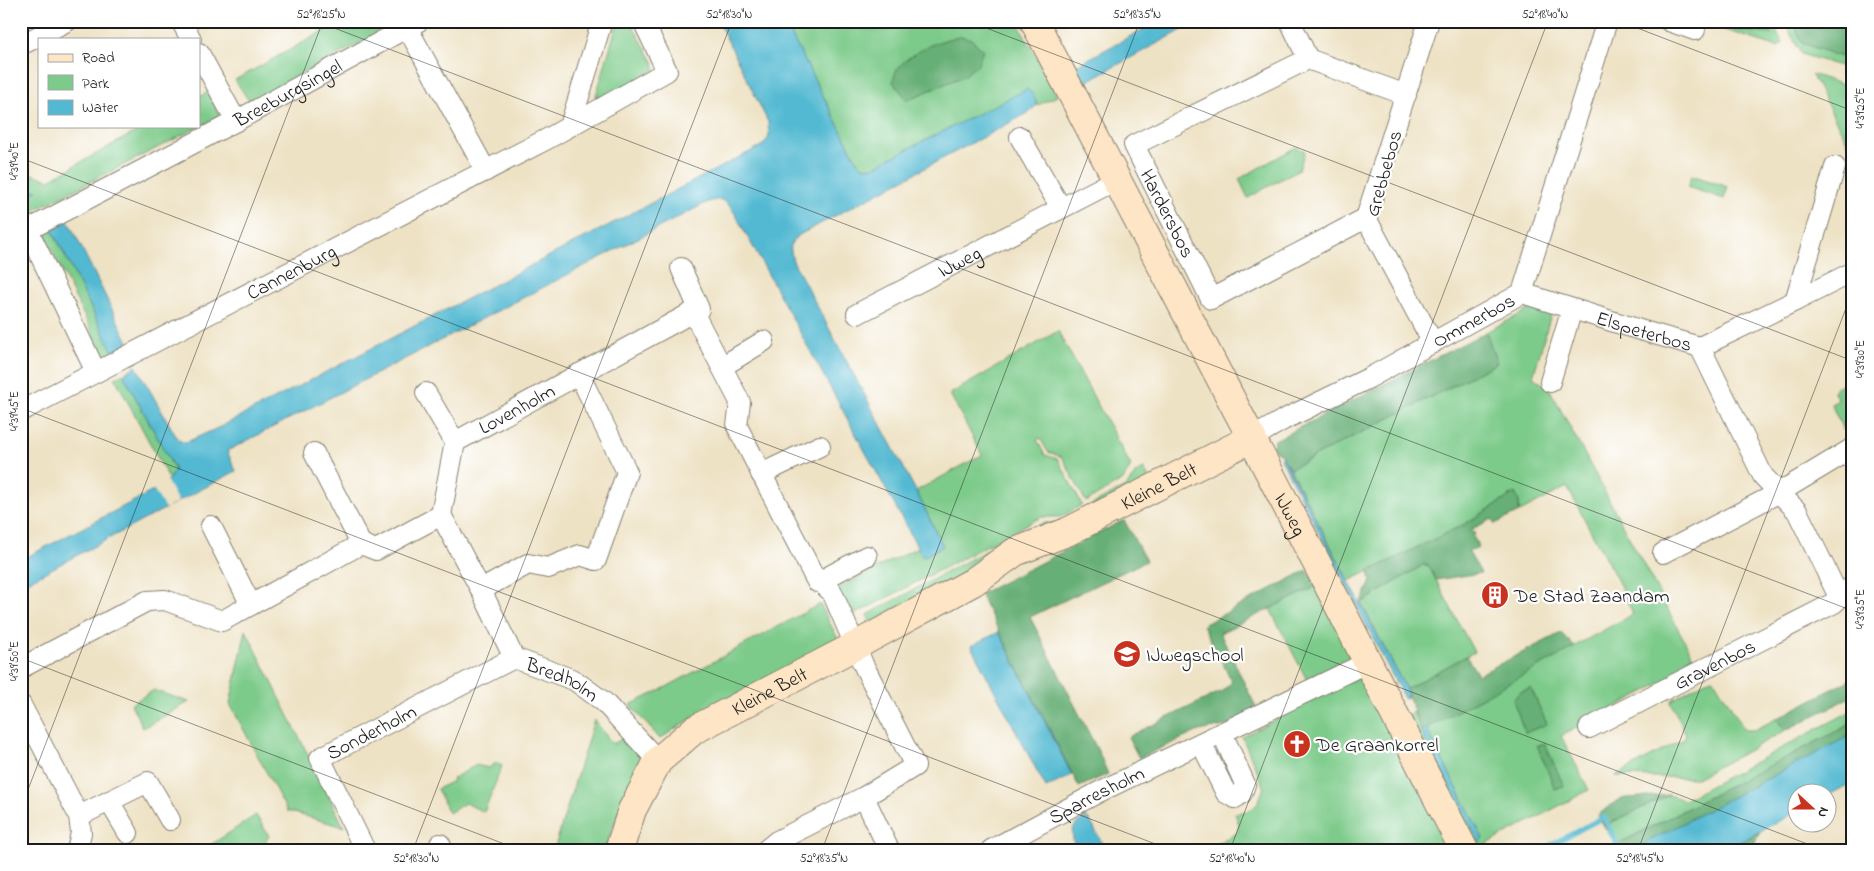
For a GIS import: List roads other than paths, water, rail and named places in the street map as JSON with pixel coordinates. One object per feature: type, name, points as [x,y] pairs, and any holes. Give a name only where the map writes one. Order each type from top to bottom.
[{"type":"street","points":[[21,40],[27,42],[67,21]]},
{"type":"street","points":[[181,21],[190,38]]},
{"type":"street","points":[[570,126],[602,21]]},
{"type":"street","name":"Cannenburg","points":[[21,411],[486,171],[667,71],[644,21]]},
{"type":"street","name":"IJweg","points":[[1034,21],[1252,438],[1464,850]]},
{"type":"street","points":[[1290,21],[1308,59],[1406,95]]},
{"type":"street","name":"Grebbebos","points":[[1429,21],[1366,218],[1433,343]]},
{"type":"street","name":"Ommerbos","points":[[1252,438],[1283,420],[1369,378],[1522,293],[1608,21]]},
{"type":"street","points":[[1669,21],[1694,30]]},
{"type":"street","points":[[414,25],[486,171]]},
{"type":"street","name":"Breeburgsingel","points":[[25,231],[236,121],[414,25]]},
{"type":"street","points":[[200,55],[236,121]]},
{"type":"street","name":"Hardersbos","points":[[1308,59],[1134,145],[1211,300],[1366,218]]},
{"type":"street","points":[[1020,137],[1061,208]]},
{"type":"street","points":[[1795,301],[1835,167]]},
{"type":"street","name":"IJweg","points":[[856,314],[1116,180]]},
{"type":"street","points":[[25,231],[96,372]]},
{"type":"street","points":[[681,268],[699,309],[693,312],[723,366],[740,402],[737,426],[817,582],[867,556]]},
{"type":"street","name":"Elspeterbos","points":[[1522,293],[1700,347],[1853,272]]},
{"type":"street","name":"Elspeterbos","points":[[1550,382],[1572,309]]},
{"type":"street","name":"Lovenholm","points":[[455,442],[693,312]]},
{"type":"street","points":[[723,366],[764,341]]},
{"type":"street","name":"Gravenbos","points":[[1589,728],[1834,603],[1846,591],[1797,511],[1763,476],[1700,347]]},
{"type":"street","name":"Lovenholm","points":[[481,590],[528,564],[548,568],[580,555],[596,560],[627,472],[578,374]]},
{"type":"street","points":[[314,453],[361,544],[376,550],[441,515],[455,442],[426,393]]},
{"type":"street","name":"Kleine Belt","points":[[619,850],[632,810],[658,761],[694,730],[973,582],[1022,564],[1067,532],[1252,438]]},
{"type":"street","points":[[762,474],[820,446]]},
{"type":"street","points":[[1662,553],[1780,492],[1853,448]]},
{"type":"street","name":"Bredholm","points":[[441,515],[481,590],[514,658],[574,680],[604,702],[658,761]]},
{"type":"street","points":[[210,526],[251,605]]},
{"type":"street","points":[[21,668],[147,600],[164,600],[222,621],[361,544]]},
{"type":"street","points":[[766,850],[777,840],[864,797],[915,766],[855,646],[832,592],[822,580]]},
{"type":"street","name":"Sonderholm","points":[[365,850],[320,758],[514,658]]},
{"type":"street","name":"Sparresholm","points":[[991,850],[1097,793],[1368,662]]},
{"type":"street","points":[[21,705],[79,816],[81,833],[77,850]]},
{"type":"street","points":[[1201,743],[1226,793],[1235,798],[1242,793],[1245,784],[1222,733]]},
{"type":"street","points":[[79,816],[148,782],[170,820]]},
{"type":"street","points":[[864,797],[889,850]]},
{"type":"street","points":[[109,801],[128,833]]},
{"type":"water","points":[[718,21],[784,21],[858,163],[865,167],[876,166],[1027,89],[1035,99],[1036,106],[1030,112],[801,234],[794,240],[791,246],[793,261],[916,491],[943,546],[923,557],[734,212],[722,200],[716,200],[706,203],[227,451],[236,471],[21,585],[21,560],[153,491],[169,479],[175,470],[123,374],[136,366],[177,438],[182,442],[187,442],[222,426],[763,145],[769,137],[768,122]]},
{"type":"water","points":[[1158,21],[1199,21],[1080,85],[1071,66],[1079,64]]},
{"type":"water","points":[[21,186],[37,191],[21,201]]},
{"type":"water","points":[[68,220],[131,348],[115,356],[52,229]]},
{"type":"water","points":[[1282,456],[1406,689],[1408,697],[1404,698],[1280,457]]},
{"type":"water","points":[[999,632],[1072,775],[1046,788],[971,646]]},
{"type":"water","points":[[1426,728],[1483,839],[1479,842],[1421,731]]},
{"type":"water","points":[[1853,734],[1853,782],[1836,791],[1836,784],[1786,784],[1786,817],[1725,850],[1632,850]]},
{"type":"water","points":[[1083,819],[1089,819],[1106,850],[1077,850],[1072,833],[1075,825]]},
{"type":"waterway","points":[[1541,850],[1604,817],[1619,850]]},
{"type":"place","name":"De Stad Zaandam","points":[[1495,595]]},
{"type":"place","name":"IJwegschool","points":[[1127,654]]},
{"type":"place","name":"De Graankorrel","points":[[1297,744]]}]
